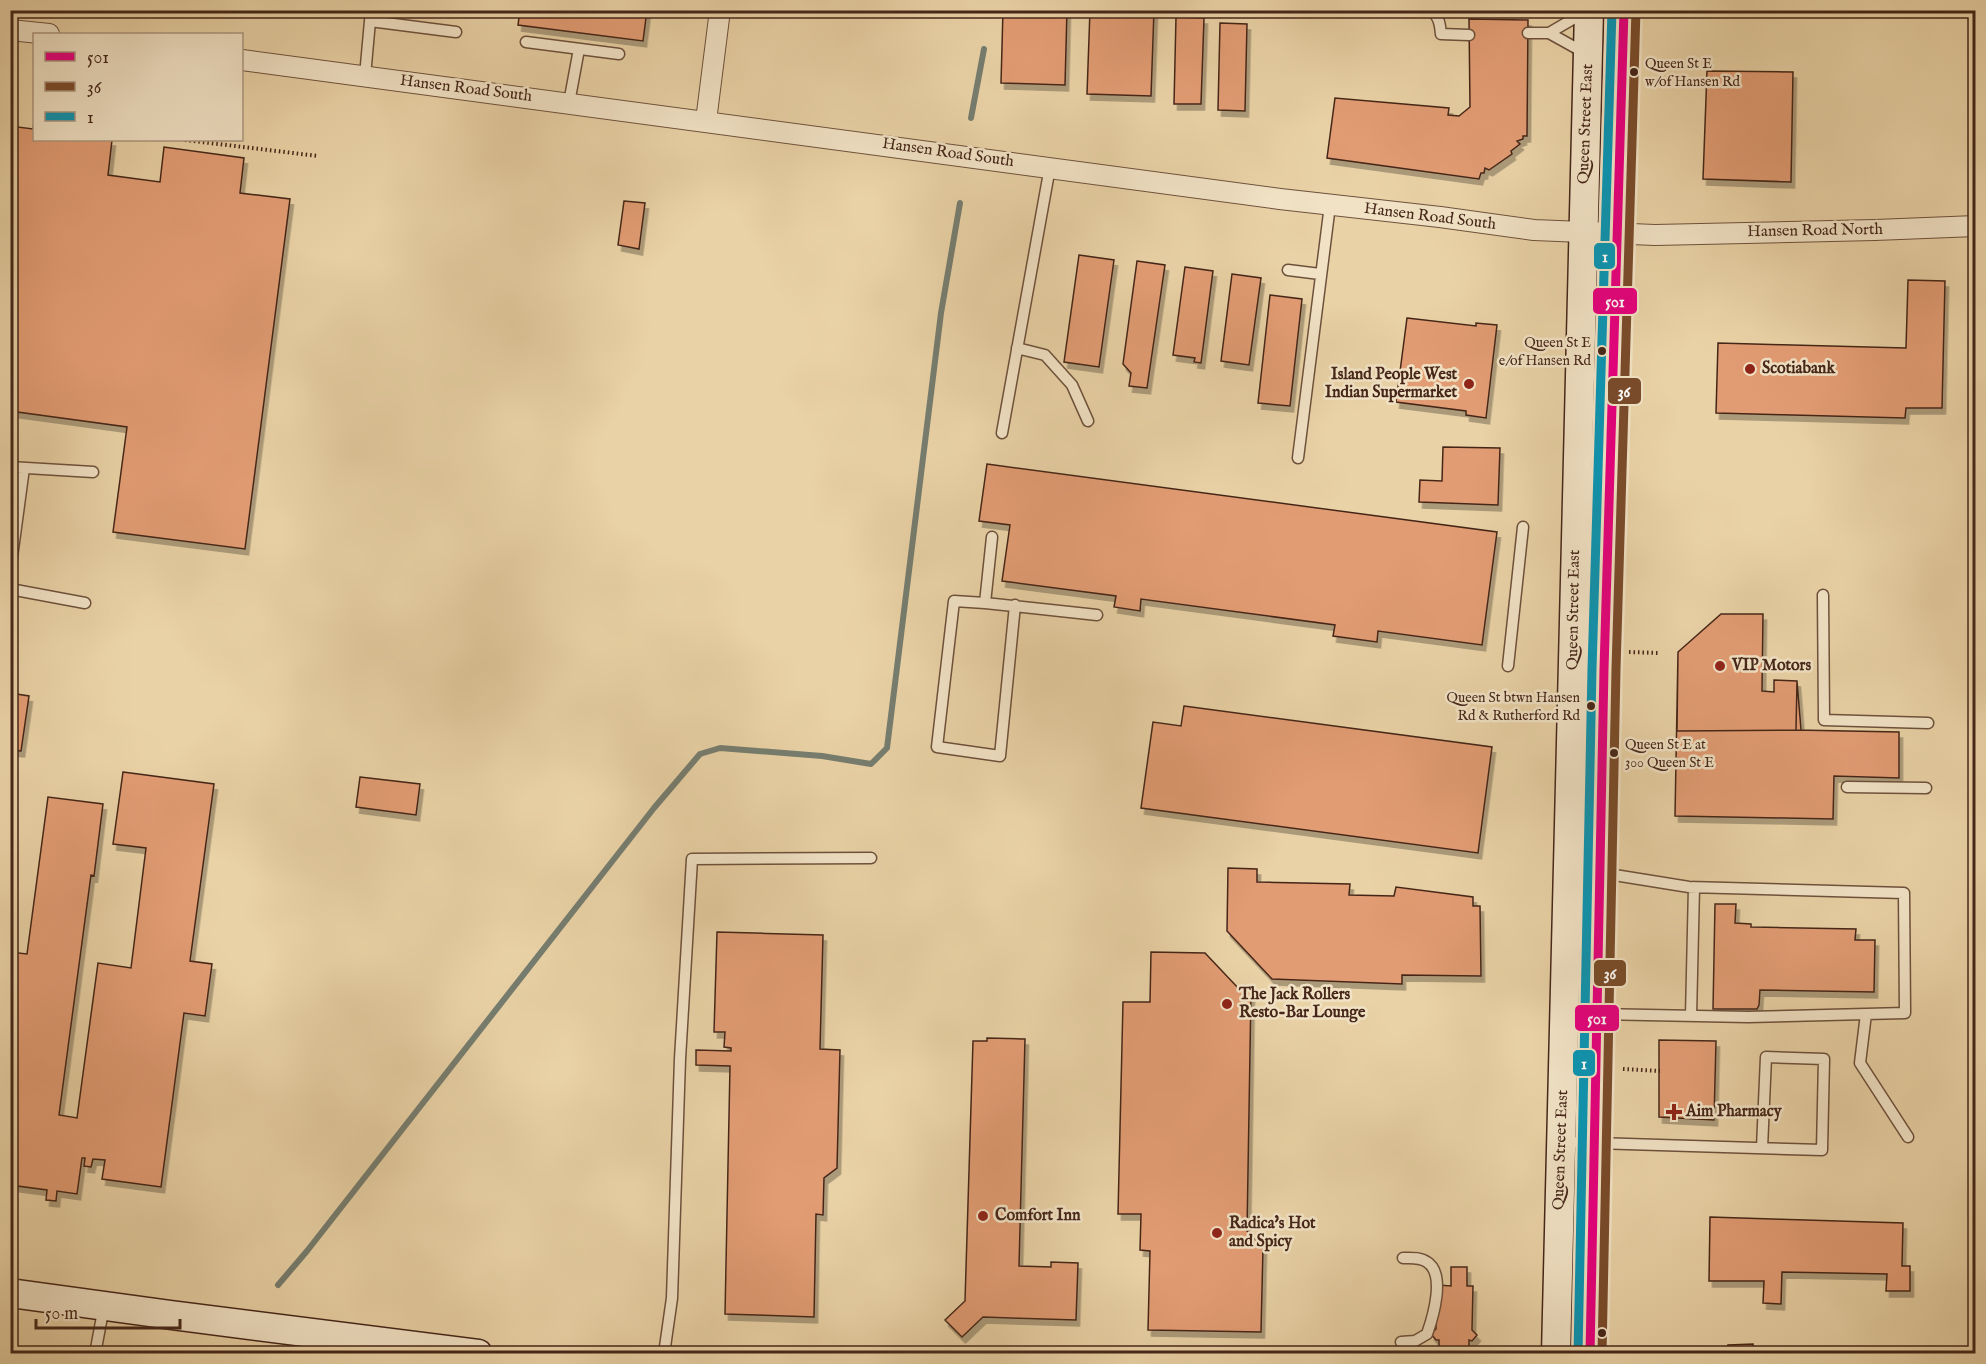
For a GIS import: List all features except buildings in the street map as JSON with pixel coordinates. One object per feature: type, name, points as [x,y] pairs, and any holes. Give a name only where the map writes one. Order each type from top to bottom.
[{"type":"main road","name":"Queen Street East","points":[[1556,1353],[1588,10]]},
{"type":"main road","name":"Queen Street East","points":[[1590,1353],[1596,1014],[1624,10]]},
{"type":"main road","points":[[10,1293],[478,1353]]},
{"type":"street","points":[[706,121],[720,10]]},
{"type":"street","points":[[10,30],[39,33]]},
{"type":"street","name":"Hansen Road South","points":[[243,60],[1330,205],[1534,230],[1655,235]]},
{"type":"street","name":"Hansen Road North","points":[[1655,235],[1976,226]]},
{"type":"lane","points":[[1428,10],[1439,19],[1441,34],[1469,34]]},
{"type":"lane","points":[[1549,33],[1588,10]]},
{"type":"lane","points":[[365,76],[371,16],[456,32]]},
{"type":"lane","points":[[1528,33],[1549,33],[1588,55]]},
{"type":"lane","points":[[526,42],[619,54]]},
{"type":"lane","points":[[569,103],[579,50]]},
{"type":"lane","points":[[1002,433],[1050,167]]},
{"type":"lane","points":[[1298,458],[1330,205]]},
{"type":"lane","points":[[1288,270],[1320,274]]},
{"type":"lane","points":[[1017,348],[1045,355],[1072,385],[1088,421]]},
{"type":"lane","points":[[10,467],[93,472]]},
{"type":"lane","points":[[10,572],[24,468]]},
{"type":"lane","points":[[1508,666],[1523,527]]},
{"type":"lane","points":[[985,603],[992,537]]},
{"type":"lane","points":[[10,589],[85,603]]},
{"type":"lane","points":[[1823,595],[1824,720],[1928,723]]},
{"type":"lane","points":[[1015,605],[1000,756],[937,747],[954,601],[1015,605],[1097,615]]},
{"type":"lane","points":[[1847,787],[1926,788]]},
{"type":"lane","points":[[664,1353],[672,1298],[680,1059],[692,858],[872,858]]},
{"type":"lane","points":[[1596,1014],[1748,1017],[1905,1013],[1904,893],[1694,887],[1600,873]]},
{"type":"lane","points":[[1691,1016],[1694,887]]},
{"type":"lane","points":[[1866,1014],[1860,1063],[1908,1137]]},
{"type":"lane","points":[[1561,1142],[1822,1150],[1824,1059],[1766,1057],[1762,1148]]},
{"type":"lane","points":[[1401,1342],[1415,1341],[1427,1334],[1436,1299],[1437,1277],[1430,1263],[1421,1259],[1403,1258]]},
{"type":"lane","points":[[95,1353],[104,1306]]},
{"type":"path","points":[[193,141],[318,156]]},
{"type":"path","points":[[1629,652],[1659,653]]},
{"type":"path","points":[[1623,1069],[1660,1071]]},
{"type":"waterway","points":[[971,118],[984,49]]},
{"type":"waterway","points":[[278,1285],[654,808],[700,754],[720,748],[822,756],[871,764],[887,748],[941,313],[960,203]]},
{"type":"transit line","name":"1","points":[[1578,1354],[1592,669],[1612,10]]},
{"type":"transit line","name":"501","points":[[1590,1354],[1604,669],[1624,10]]},
{"type":"transit line","name":"36","points":[[1602,1354],[1616,669],[1636,10]]},
{"type":"place","name":"Queen St E w/of Hansen Rd","points":[[1634,72]]},
{"type":"place","name":"Queen St E e/of Hansen Rd","points":[[1602,351]]},
{"type":"place","name":"Scotiabank","points":[[1750,369]]},
{"type":"place","name":"Island People West Indian Supermarket","points":[[1469,384]]},
{"type":"place","name":"VIP Motors","points":[[1720,666]]},
{"type":"place","name":"Queen St btwn Hansen Rd & Rutherford Rd","points":[[1591,706]]},
{"type":"place","name":"Queen St E at 300 Queen St E","points":[[1614,753]]},
{"type":"place","name":"The Jack Rollers Resto-Bar Lounge","points":[[1227,1004]]},
{"type":"place","name":"Aim Pharmacy","points":[[1674,1112]]},
{"type":"place","name":"Comfort Inn","points":[[983,1216]]},
{"type":"place","name":"Radica's Hot and Spicy","points":[[1217,1233]]}]
